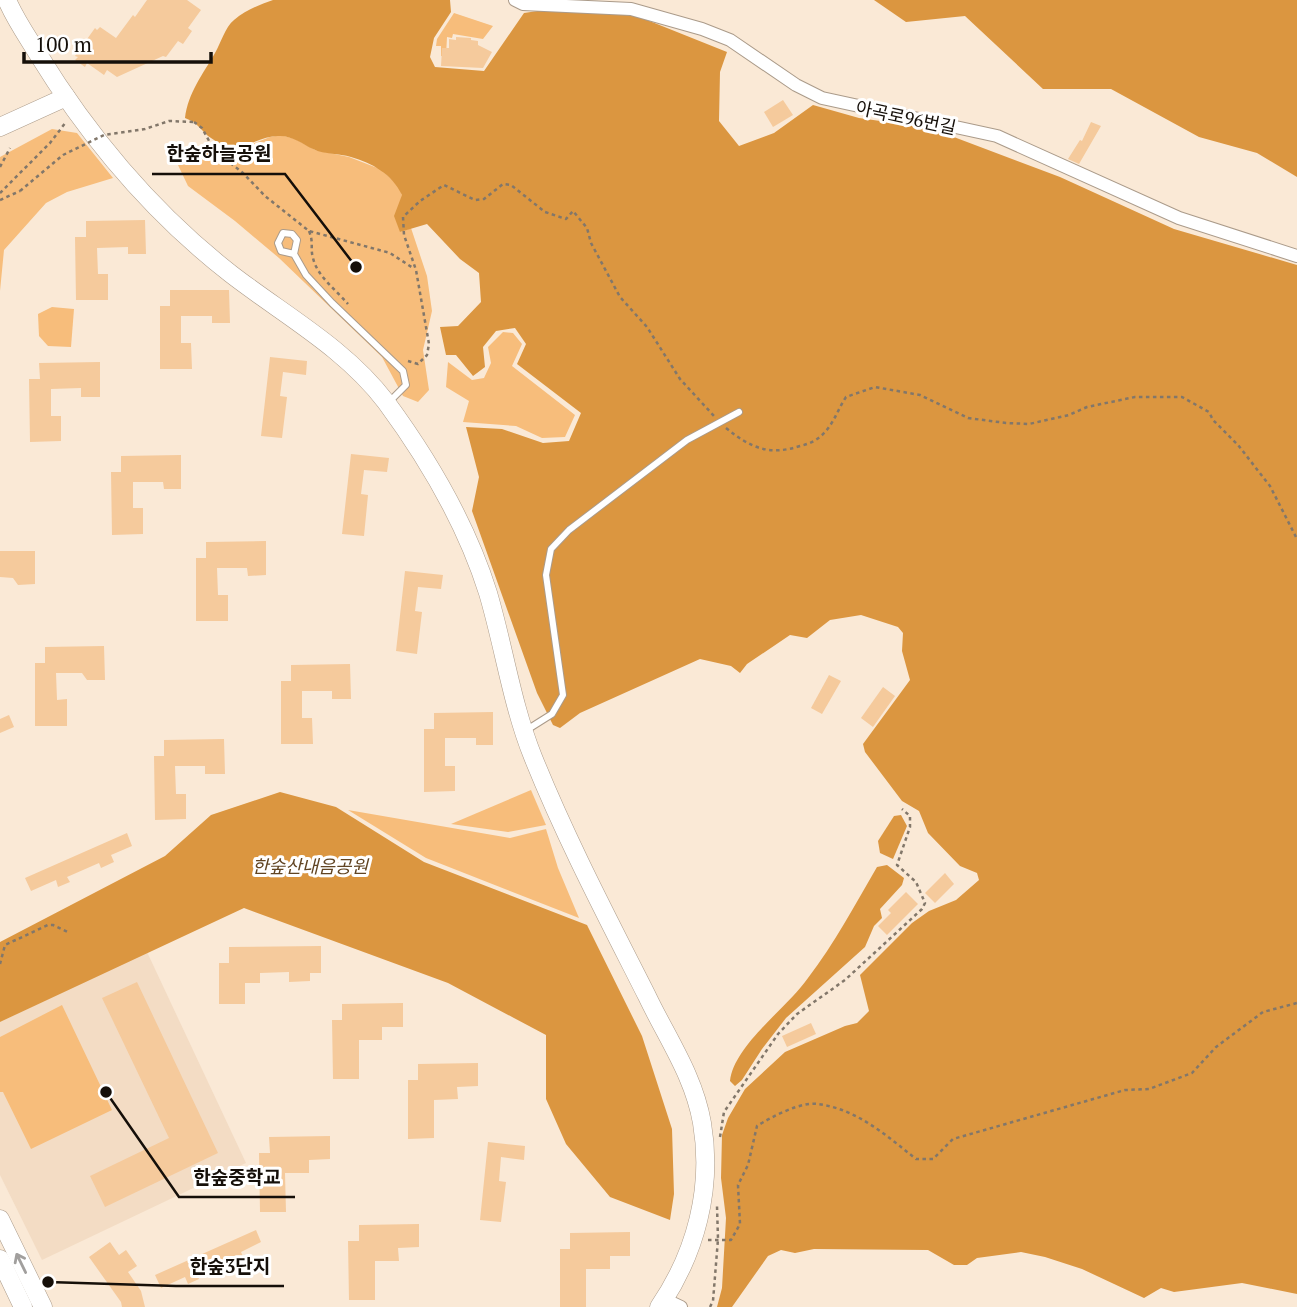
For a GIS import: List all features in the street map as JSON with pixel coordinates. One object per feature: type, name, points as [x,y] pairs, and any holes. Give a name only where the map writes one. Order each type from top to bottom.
[{"type":"street","points":[[7,0],[66,97],[130,179],[176,228],[231,274],[340,353],[362,374],[387,404],[443,493],[477,562],[533,756],[600,902],[691,1084],[701,1117],[705,1166],[700,1212],[693,1242],[681,1272],[662,1303],[681,1307]]},
{"type":"street","name":"아곡로96번길","points":[[515,0],[523,4],[631,9],[702,29],[730,40],[796,85],[822,98],[997,136],[1178,218],[1297,256]]},
{"type":"street","points":[[0,127],[66,97]]},
{"type":"street","points":[[0,1219],[43,1307]]},
{"type":"street","points":[[0,1259],[23,1307]]},
{"type":"lane","points":[[294,254],[306,275],[403,372],[406,385],[387,404]]},
{"type":"lane","points":[[524,732],[552,714],[563,695],[547,575],[551,549],[569,530],[687,440],[739,412]]},
{"type":"path","points":[[0,200],[20,191],[63,155],[104,135],[143,129],[169,121],[194,122],[202,128],[214,150],[309,231],[390,253],[416,270]]},
{"type":"path","points":[[0,193],[50,143],[66,122]]},
{"type":"path","points":[[0,166],[10,148]]},
{"type":"path","points":[[399,354],[408,362],[418,364],[427,355],[429,344],[416,270],[404,235],[403,217],[420,201],[444,185],[475,200],[484,199],[503,184],[511,185],[545,212],[566,219],[573,211],[587,228],[591,243],[620,297],[647,327],[680,379],[720,421],[741,440],[755,447],[780,452],[805,445],[821,437],[833,423],[846,397],[875,387],[920,395],[968,418],[1029,424],[1069,415],[1087,407],[1135,397],[1182,397],[1209,412],[1213,420],[1238,445],[1270,486],[1297,539]]},
{"type":"path","points":[[309,231],[314,242],[312,257],[320,273],[349,305]]},
{"type":"path","points":[[720,1136],[724,1112],[778,1034],[797,1014],[845,980],[922,909],[925,902],[916,882],[897,864],[910,827],[910,816],[902,809]]},
{"type":"path","points":[[0,964],[5,945],[48,925],[70,933]]},
{"type":"path","points":[[693,1242],[731,1240],[740,1224],[738,1185],[748,1165],[757,1126],[773,1115],[815,1103],[848,1113],[876,1127],[916,1159],[933,1159],[953,1139],[1125,1090],[1149,1089],[1192,1073],[1216,1047],[1263,1012],[1297,1003]]},
{"type":"path","points":[[710,1307],[713,1301],[719,1239],[717,1204]]},
{"type":"shaded area","points":[[454,13],[493,26],[483,39],[453,34],[452,38],[447,37],[446,56],[441,56],[441,46],[436,46],[437,39]]},
{"type":"shaded area","points":[[52,129],[77,133],[113,178],[67,192],[46,203],[4,250],[0,291],[0,157]]},
{"type":"shaded area","points":[[281,135],[315,150],[349,157],[380,169],[398,185],[402,195],[400,232],[411,228],[427,276],[432,311],[423,350],[429,390],[418,402],[403,396],[382,357],[279,258],[188,186],[178,165],[194,148],[232,152]]},
{"type":"shaded area","points":[[52,307],[74,309],[71,347],[48,346],[39,336],[38,314]]},
{"type":"shaded area","points":[[503,332],[513,333],[522,344],[512,366],[575,415],[565,437],[542,438],[516,426],[463,422],[469,401],[446,387],[448,362],[472,380],[484,378],[491,363],[488,347]]},
{"type":"shaded area","points":[[531,790],[546,825],[508,832],[451,824]]},
{"type":"shaded area","points":[[348,810],[510,838],[546,829],[558,868],[579,918],[426,858]]},
{"type":"shaded area","points":[[147,952],[246,1163],[42,1260],[0,1175],[0,1022]]},
{"type":"shaded area","points":[[62,1005],[112,1110],[31,1149],[3,1092],[0,1092],[0,1037]]},
{"type":"green space","points":[[273,0],[450,0],[451,12],[434,38],[430,57],[435,67],[484,71],[524,13],[551,9],[637,16],[727,52],[720,72],[719,121],[739,146],[774,133],[813,105],[859,118],[930,128],[1060,177],[1174,229],[1297,265],[1297,1294],[1242,1283],[1174,1292],[1161,1288],[1144,1298],[1082,1269],[1021,1252],[977,1258],[967,1265],[954,1265],[928,1250],[814,1249],[795,1253],[781,1250],[768,1256],[732,1307],[717,1307],[722,1288],[726,1218],[721,1178],[722,1135],[728,1118],[745,1089],[785,1052],[857,1023],[869,1011],[860,975],[912,923],[929,911],[956,900],[979,880],[977,873],[960,866],[928,833],[919,811],[902,801],[865,752],[863,744],[910,680],[902,651],[903,633],[898,627],[861,615],[830,620],[807,638],[790,635],[747,664],[740,673],[731,666],[700,659],[580,713],[560,728],[553,725],[537,693],[472,511],[479,477],[466,427],[502,429],[543,443],[569,441],[581,413],[517,364],[526,344],[515,328],[496,331],[483,347],[485,367],[473,376],[456,355],[446,355],[440,327],[458,326],[481,302],[479,273],[460,259],[427,224],[400,232],[394,216],[402,195],[393,181],[381,170],[359,159],[318,151],[283,136],[261,139],[232,152],[185,118],[193,92],[228,27],[243,13]]},
{"type":"green space","points":[[874,0],[1297,0],[1297,177],[1257,153],[1199,137],[1111,89],[1043,89],[965,16],[906,22]]},
{"type":"green space","name":"한숲산내음공원","points":[[280,792],[336,807],[424,862],[587,925],[642,1036],[672,1129],[674,1194],[670,1220],[610,1197],[566,1144],[546,1099],[546,1035],[448,983],[244,908],[0,1022],[0,942],[165,856],[211,815]]},
{"type":"green space","points":[[901,815],[907,826],[893,859],[880,853],[878,841],[894,816]]},
{"type":"green space","points":[[887,865],[904,878],[902,885],[880,909],[882,918],[874,926],[865,947],[786,1018],[735,1086],[730,1081],[741,1054],[818,965],[877,867]]},
{"type":"building","points":[[147,0],[187,0],[201,10],[188,28],[192,31],[183,44],[178,41],[166,57],[117,77],[107,70],[104,75],[87,63],[85,67],[75,60],[78,57],[75,56],[95,28],[97,30],[100,27],[116,38]]},
{"type":"building","points":[[456,37],[471,38],[492,52],[483,68],[441,66],[442,48],[449,48],[449,39],[456,40]]},
{"type":"building","points":[[783,100],[793,115],[773,127],[764,112]]},
{"type":"building","points":[[1091,122],[1101,126],[1079,164],[1068,159],[1080,140],[1082,141]]},
{"type":"building","points":[[145,220],[146,254],[128,254],[128,247],[97,248],[98,274],[108,274],[108,300],[76,300],[75,237],[86,237],[86,221]]},
{"type":"building","points":[[170,290],[229,290],[230,323],[212,323],[212,316],[181,316],[181,343],[191,343],[192,369],[160,369],[160,306],[170,306]]},
{"type":"building","points":[[270,357],[307,361],[306,375],[283,372],[280,396],[287,397],[282,438],[261,436]]},
{"type":"building","points":[[100,362],[100,397],[81,397],[81,388],[51,389],[51,416],[61,416],[61,441],[30,442],[29,379],[40,379],[39,363]]},
{"type":"building","points":[[351,454],[389,458],[387,472],[364,470],[361,494],[368,495],[364,536],[342,534]]},
{"type":"building","points":[[181,455],[181,489],[164,489],[163,482],[133,482],[133,508],[143,508],[143,534],[112,535],[111,472],[121,472],[121,456]]},
{"type":"building","points":[[266,541],[266,575],[248,576],[247,568],[217,568],[218,595],[228,595],[228,621],[196,621],[196,558],[206,558],[206,542]]},
{"type":"building","points":[[0,551],[35,551],[35,584],[18,585],[13,578],[0,577]]},
{"type":"building","points":[[405,571],[443,575],[441,589],[418,587],[415,611],[422,612],[417,654],[396,651]]},
{"type":"building","points":[[104,646],[105,680],[87,680],[82,673],[56,673],[57,700],[67,699],[67,726],[35,726],[35,663],[45,663],[45,647]]},
{"type":"building","points":[[350,664],[351,699],[332,699],[332,691],[302,691],[302,718],[312,718],[313,744],[281,744],[281,681],[291,681],[291,665]]},
{"type":"building","points":[[829,675],[841,681],[822,714],[811,708]]},
{"type":"building","points":[[883,687],[895,696],[873,727],[861,718]]},
{"type":"building","points":[[493,712],[493,745],[476,745],[476,738],[445,738],[445,766],[455,766],[455,791],[424,792],[424,729],[434,729],[434,713]]},
{"type":"building","points":[[9,715],[14,727],[0,733],[0,719]]},
{"type":"building","points":[[224,739],[225,774],[205,774],[205,766],[175,766],[176,794],[186,794],[186,819],[155,820],[154,756],[164,756],[164,740]]},
{"type":"building","points":[[127,833],[132,846],[111,855],[114,862],[101,868],[99,863],[67,877],[70,882],[58,887],[56,880],[31,891],[25,878]]},
{"type":"building","points":[[945,873],[954,884],[935,903],[925,893]]},
{"type":"building","points":[[906,892],[918,904],[887,935],[878,926],[891,913],[888,910]]},
{"type":"building","points":[[321,946],[321,973],[310,973],[310,981],[289,982],[289,972],[260,973],[260,983],[245,983],[245,1004],[219,1004],[219,963],[229,963],[229,947]]},
{"type":"building","points":[[137,982],[218,1153],[105,1207],[90,1176],[169,1138],[102,998]]},
{"type":"building","points":[[403,1003],[403,1027],[382,1027],[382,1040],[359,1040],[359,1079],[333,1079],[332,1020],[342,1020],[342,1004]]},
{"type":"building","points":[[811,1023],[816,1034],[787,1047],[782,1036]]},
{"type":"building","points":[[478,1063],[478,1086],[457,1087],[458,1099],[434,1100],[434,1138],[408,1139],[408,1080],[418,1080],[418,1064]]},
{"type":"building","points":[[330,1136],[330,1159],[309,1160],[309,1173],[285,1173],[286,1212],[260,1212],[259,1153],[270,1153],[269,1137]]},
{"type":"building","points":[[488,1142],[525,1146],[524,1160],[501,1157],[499,1181],[506,1182],[501,1222],[480,1220]]},
{"type":"building","points":[[419,1224],[419,1247],[398,1248],[399,1261],[375,1261],[375,1300],[349,1300],[348,1241],[359,1241],[359,1225]]},
{"type":"building","points":[[256,1230],[261,1242],[241,1252],[244,1259],[230,1265],[228,1260],[197,1274],[199,1279],[188,1284],[185,1277],[161,1288],[155,1275]]},
{"type":"building","points":[[630,1232],[630,1256],[610,1256],[610,1269],[586,1269],[586,1307],[560,1307],[560,1249],[570,1249],[570,1233]]},
{"type":"building","points":[[110,1242],[119,1255],[126,1250],[137,1266],[128,1272],[141,1291],[145,1307],[122,1307],[89,1257]]},
{"type":"place","name":"한숲하늘공원","points":[[356,267]]},
{"type":"place","name":"한숲중학교","points":[[106,1092]]},
{"type":"place","name":"한숲3단지","points":[[48,1282]]}]
